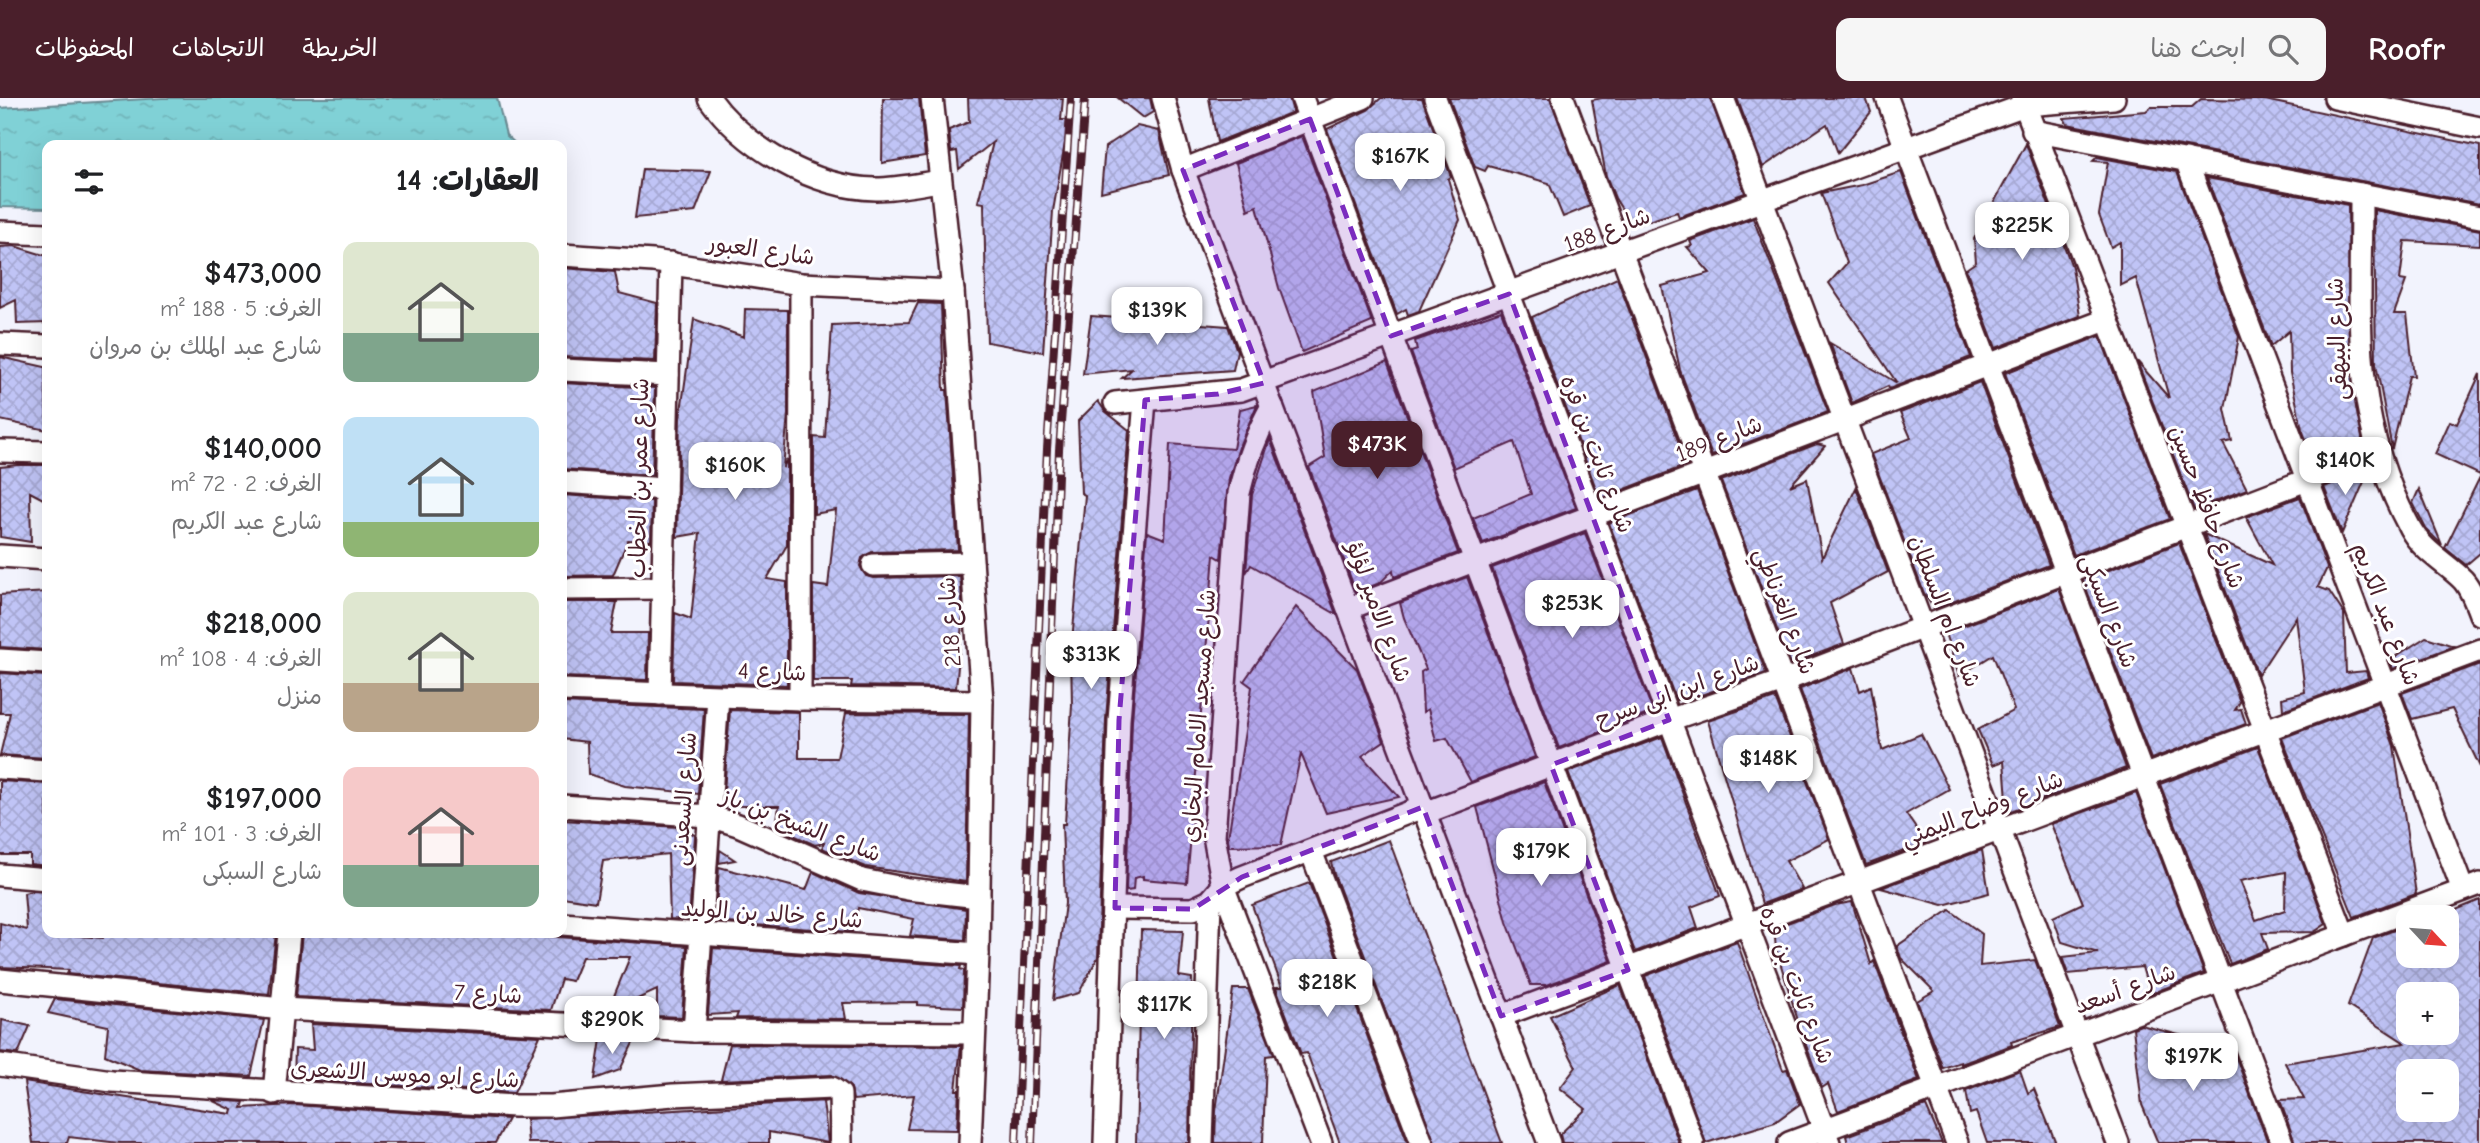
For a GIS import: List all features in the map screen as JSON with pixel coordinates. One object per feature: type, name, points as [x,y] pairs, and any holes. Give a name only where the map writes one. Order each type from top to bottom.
[{"type":"street","points":[[709,98],[737,131],[760,148],[822,179],[874,189],[940,181]]},
{"type":"street","name":"شارع 218","points":[[932,98],[953,291],[982,701],[978,954],[970,1143]]},
{"type":"street","name":"شارع الامير لؤلؤ","points":[[1163,98],[1183,170],[1549,1143]]},
{"type":"street","points":[[1302,98],[1693,1143]]},
{"type":"street","points":[[1183,170],[1363,98]]},
{"type":"street","name":"شارع ثابت بن قره","points":[[1435,98],[1826,1136]]},
{"type":"street","name":"شارع الغرناطي","points":[[1563,98],[1957,1143]]},
{"type":"street","name":"شارع ام السلطان","points":[[1723,98],[2118,1143]]},
{"type":"street","name":"شارع السبكى","points":[[1887,98],[2282,1143]]},
{"type":"street","name":"شارع 188","points":[[1115,403],[1218,394],[1264,383],[1906,149],[2023,102],[2114,98]]},
{"type":"street","points":[[2335,98],[2480,128]]},
{"type":"street","name":"شارع حافظ حسين","points":[[2023,102],[2344,935]]},
{"type":"street","points":[[2033,131],[2480,217]]},
{"type":"street","name":"شارع عبد الكريم","points":[[2186,160],[2385,686],[2471,887]]},
{"type":"street","name":"شارع البيهقى","points":[[2361,194],[2362,375],[2366,410],[2377,453],[2417,540],[2465,582],[2480,614]]},
{"type":"street","points":[[0,232],[42,234]]},
{"type":"street","name":"شارع العبور","points":[[567,255],[671,263],[802,284],[953,291]]},
{"type":"street","name":"شارع عمر بن الخطاب","points":[[660,694],[671,263]]},
{"type":"street","points":[[800,699],[802,284]]},
{"type":"street","name":"شارع 189","points":[[1350,608],[2106,320]]},
{"type":"street","points":[[0,344],[42,346]]},
{"type":"street","points":[[567,370],[668,375]]},
{"type":"street","points":[[1105,1143],[1115,908],[1119,720],[1145,400]]},
{"type":"street","name":"شارع مسجد الامام البخاري","points":[[1272,406],[1253,443],[1239,493],[1214,836],[1216,894],[1321,1143]]},
{"type":"street","points":[[0,451],[42,452]]},
{"type":"street","name":"شارع ابن ابى سرح","points":[[1115,908],[1193,909],[1216,894],[1311,851],[1783,681],[2066,570],[2377,453]]},
{"type":"street","points":[[567,482],[665,489]]},
{"type":"street","points":[[0,556],[42,559]]},
{"type":"street","points":[[873,565],[972,563]]},
{"type":"street","points":[[567,589],[663,588]]},
{"type":"street","name":"شارع وضاح اليمني","points":[[1501,1016],[2480,650]]},
{"type":"street","points":[[0,660],[42,663]]},
{"type":"street","name":"شارع 4","points":[[567,690],[718,697],[982,701]]},
{"type":"street","name":"شارع السعدنى","points":[[694,1031],[718,697]]},
{"type":"street","points":[[0,768],[42,771]]},
{"type":"street","name":"شارع الشيخ بن باز","points":[[567,806],[709,816],[738,825],[862,880],[908,889],[979,897]]},
{"type":"street","points":[[1311,851],[1422,1143]]},
{"type":"street","points":[[0,875],[42,879]]},
{"type":"street","name":"شارع أسعد","points":[[1789,1143],[1826,1136],[1936,1088],[2471,887]]},
{"type":"street","points":[[1202,1143],[1216,894]]},
{"type":"street","name":"شارع خالد بن الوليد","points":[[567,924],[978,954]]},
{"type":"street","points":[[274,1093],[289,938]]},
{"type":"street","name":"شارع 7","points":[[0,980],[282,1009],[694,1031],[974,1034]]},
{"type":"street","name":"شارع ابو موسى الاشعرى","points":[[0,1065],[112,1081],[274,1093],[551,1107],[673,1095],[832,1088],[840,1094],[841,1143]]},
{"type":"highlighted area","points":[[1310,119],[1391,336],[1509,294],[1669,720],[1551,765],[1628,970],[1501,1016],[1423,807],[1242,877],[1193,909],[1115,908],[1119,720],[1145,400],[1218,394],[1264,383],[1183,170]]},
{"type":"water","points":[[162,98],[497,98],[506,135],[512,140],[42,140],[42,208],[0,207],[0,108]]},
{"type":"building","points":[[883,98],[919,98],[925,156],[882,163]]},
{"type":"building","points":[[968,98],[1063,98],[1061,120],[1069,120],[1053,211],[1043,352],[987,342],[984,203],[978,202],[993,142],[959,169],[957,151],[951,152],[949,130],[969,122]]},
{"type":"building","points":[[1118,98],[1150,98],[1153,112],[1143,118]]},
{"type":"building","points":[[1209,98],[1289,98],[1293,112],[1217,142]]},
{"type":"building","points":[[1381,98],[1422,98],[1451,177],[1448,179],[1460,220],[1419,311],[1408,315],[1406,309],[1397,314],[1327,129],[1368,110]]},
{"type":"building","points":[[1449,98],[1550,98],[1590,206],[1563,217],[1549,183],[1488,166],[1485,171],[1475,167]]},
{"type":"building","points":[[1710,98],[1745,193],[1679,217],[1677,212],[1632,226],[1615,198],[1606,176],[1592,100]]},
{"type":"building","points":[[1737,98],[1866,98],[1871,112],[1838,153],[1827,124],[1763,167]]},
{"type":"building","points":[[2201,99],[2265,100],[2480,146],[2480,204],[2067,124],[2064,118],[2146,111],[2151,107],[2192,107]]},
{"type":"building","points":[[1137,126],[1159,131],[1169,175],[1101,192],[1105,147]]},
{"type":"building","points":[[1302,136],[1372,322],[1302,352],[1279,288],[1257,206],[1248,210],[1236,163]]},
{"type":"building","points":[[2026,144],[2072,267],[2080,316],[1996,348],[1966,269],[1976,262],[1974,239]]},
{"type":"building","points":[[2097,157],[2177,172],[2239,337],[2225,409],[2232,441],[2223,443],[2247,489],[2194,509],[2137,361],[2169,398],[2136,278],[2120,286],[2120,242],[2111,247],[2099,215],[2108,162],[2093,161]]},
{"type":"building","points":[[642,169],[711,171],[695,212],[635,218]]},
{"type":"building","points":[[1901,172],[1971,357],[1889,389],[1888,386],[1852,403],[1830,343],[1897,383],[1829,283],[1847,263],[1821,193],[1862,185]]},
{"type":"building","points":[[2207,178],[2348,205],[2350,365],[2363,444],[2315,463],[2302,429],[2290,373],[2289,331],[2271,346]]},
{"type":"building","points":[[2374,210],[2480,230],[2480,245],[2405,241],[2400,280],[2406,281],[2394,314],[2407,314],[2414,376],[2409,376],[2392,449],[2376,364]]},
{"type":"building","points":[[1753,218],[1828,412],[1712,456],[1680,370],[1662,286],[1710,273],[1687,247],[1692,246],[1690,241]]},
{"type":"building","points":[[14,246],[42,254],[42,323],[17,324],[16,300],[0,308],[0,247]]},
{"type":"building","points":[[567,268],[615,272],[619,293],[657,303],[655,361],[567,357]]},
{"type":"building","points":[[1617,278],[1687,465],[1600,499],[1532,317]]},
{"type":"building","points":[[918,303],[941,304],[944,390],[947,390],[958,550],[872,552],[862,558],[860,566],[866,576],[873,578],[960,576],[963,613],[956,688],[851,686],[852,681],[813,681],[813,585],[828,587],[836,510],[814,514],[814,437],[825,438],[832,325],[909,322]]},
{"type":"building","points":[[745,309],[788,310],[788,414],[783,468],[787,459],[787,545],[767,579],[787,582],[787,685],[673,681],[675,613],[691,619],[700,533],[677,537],[680,418],[694,319],[744,337]]},
{"type":"building","points":[[1501,311],[1576,508],[1483,543],[1473,518],[1531,494],[1514,442],[1454,468],[1411,352],[1417,350],[1415,341]]},
{"type":"building","points":[[1091,316],[1228,326],[1237,351],[1233,370],[1122,378],[1132,369],[1083,374]]},
{"type":"building","points":[[2100,336],[2170,519],[2074,555],[2005,373]]},
{"type":"building","points":[[0,357],[42,366],[42,429],[0,420]]},
{"type":"building","points":[[1387,362],[1458,553],[1394,577],[1393,570],[1380,583],[1356,592],[1309,467],[1325,457],[1314,392]]},
{"type":"building","points":[[2480,374],[2480,475],[2435,454],[2450,421],[2457,424]]},
{"type":"building","points":[[1980,382],[2049,565],[1934,609],[1924,593],[1871,454],[1911,438],[1900,413]]},
{"type":"building","points":[[567,383],[655,388],[652,475],[567,469]]},
{"type":"building","points":[[1098,401],[1105,411],[1129,430],[1106,719],[1098,957],[1079,993],[1053,1000],[1065,903],[1062,824],[1065,824],[1072,705],[1071,653],[1085,495],[1081,493],[1078,421]]},
{"type":"building","points":[[1257,405],[1229,478],[1221,559],[1214,555],[1187,883],[1143,879],[1143,876],[1134,878],[1133,890],[1126,891],[1132,721],[1147,532],[1165,539],[1170,444],[1233,449],[1240,409]]},
{"type":"building","points":[[1270,439],[1336,614],[1251,565],[1246,573],[1252,495]]},
{"type":"building","points":[[1817,444],[1825,446],[1790,486],[1807,479],[1822,558],[1856,488],[1888,572],[1830,603],[1844,644],[1790,664],[1721,481]]},
{"type":"building","points":[[42,465],[42,498],[30,492],[31,542],[0,537],[0,467]]},
{"type":"building","points":[[2369,470],[2342,533],[2324,487]]},
{"type":"building","points":[[2480,477],[2480,553],[2466,565],[2445,548]]},
{"type":"building","points":[[2419,489],[2442,545],[2426,529],[2413,503]]},
{"type":"building","points":[[1697,490],[1766,673],[1701,695],[1676,700],[1609,523]]},
{"type":"building","points":[[567,495],[652,501],[651,541],[628,540],[613,575],[567,576]]},
{"type":"building","points":[[2300,497],[2327,568],[2318,587],[2329,591],[2344,614],[2346,673],[2366,671],[2368,678],[2283,710],[2282,698],[2305,692],[2296,617],[2258,675],[2204,534],[2272,565],[2246,517]]},
{"type":"building","points":[[1585,533],[1653,712],[1559,748],[1492,568]]},
{"type":"building","points":[[2179,543],[2240,702],[2235,710],[2241,709],[2246,724],[2151,759],[2083,580]]},
{"type":"building","points":[[1467,577],[1535,757],[1471,782],[1447,738],[1436,741],[1428,709],[1423,712],[1421,672],[1426,669],[1400,603]]},
{"type":"building","points":[[2059,589],[2126,768],[2008,812],[2004,761],[1993,765],[1978,730],[2014,710],[1993,655],[1959,676],[1945,633]]},
{"type":"building","points":[[42,592],[42,650],[0,647],[0,595]]},
{"type":"building","points":[[567,602],[617,602],[611,633],[648,633],[647,680],[567,677]]},
{"type":"building","points":[[1296,607],[1357,669],[1384,741],[1362,756],[1399,797],[1326,813],[1301,754],[1281,845],[1229,846],[1228,838],[1252,687],[1244,681]]},
{"type":"building","points":[[2426,637],[2454,646],[2393,669],[2390,660]]},
{"type":"building","points":[[2480,664],[2480,767],[2452,709],[2412,719],[2402,693]]},
{"type":"building","points":[[1853,668],[1860,691],[1871,686],[1882,750],[1921,734],[1949,789],[1906,814],[1926,843],[1866,865],[1800,689]]},
{"type":"building","points":[[0,673],[42,676],[42,758],[0,755],[10,713],[0,713]]},
{"type":"building","points":[[1775,698],[1829,839],[1786,861],[1802,889],[1762,904],[1708,721]]},
{"type":"building","points":[[2378,702],[2394,746],[2416,894],[2354,917],[2282,738]]},
{"type":"building","points":[[567,703],[704,709],[698,794],[625,786],[588,774],[587,742],[567,740]]},
{"type":"building","points":[[730,710],[799,712],[799,758],[837,758],[846,713],[969,714],[966,882],[866,867],[822,848],[824,843],[815,845],[776,827],[779,806],[723,806]]},
{"type":"building","points":[[1662,737],[1720,896],[1691,907],[1698,928],[1635,952],[1568,772]]},
{"type":"building","points":[[2258,747],[2326,924],[2314,932],[2262,933],[2268,949],[2230,964],[2160,784]],"holes":[[[2286,872],[2285,910],[2256,920],[2240,881]]]},
{"type":"building","points":[[0,781],[42,784],[42,865],[30,864],[30,855],[0,855]]},
{"type":"building","points":[[1544,782],[1611,961],[1547,985],[1531,985],[1507,922],[1477,807]]},
{"type":"building","points":[[2136,793],[2204,973],[2150,994],[2142,967],[2068,974],[2062,957],[2098,953],[2062,942],[2053,917],[2083,903],[2051,824]]},
{"type":"building","points":[[567,820],[679,827],[695,835],[689,920],[670,919],[668,854],[603,861],[596,902],[567,898]]},
{"type":"building","points":[[1389,840],[1502,1143],[1435,1143],[1334,874],[1331,862]]},
{"type":"building","points":[[720,850],[735,860],[719,863]]},
{"type":"building","points":[[1982,850],[1989,893],[1943,905],[1881,888]]},
{"type":"building","points":[[719,867],[806,890],[813,872],[859,893],[966,909],[965,940],[910,936],[914,919],[858,908],[852,932],[715,922]]},
{"type":"building","points":[[1309,883],[1408,1143],[1340,1143],[1307,1053],[1301,1054],[1276,987],[1282,987],[1252,905]]},
{"type":"building","points":[[42,892],[42,938],[275,938],[269,994],[67,974],[69,970],[0,967],[0,923],[27,930],[24,893]]},
{"type":"building","points":[[2480,900],[2480,1143],[2295,1143],[2280,1100],[2304,1099],[2285,1063],[2396,1044],[2459,1045],[2459,982],[2396,982],[2396,1037],[2348,1006],[2373,938],[2396,929],[2396,968],[2459,968],[2459,909]]},
{"type":"building","points":[[1852,902],[1871,964],[1874,961],[1919,1080],[1838,1111],[1828,1084],[1822,1088],[1803,1037],[1776,949],[1774,928],[1835,905]]},
{"type":"building","points":[[1950,910],[1982,934],[1980,966],[2035,960],[2060,1027],[2011,1042],[2012,1045],[1961,1064],[1943,1068],[1917,1001],[1934,991],[1901,958],[1897,946]]},
{"type":"building","points":[[1141,930],[1183,931],[1179,976],[1192,978],[1189,1143],[1136,1143]]},
{"type":"building","points":[[302,938],[567,938],[687,946],[682,1017],[657,1016],[657,990],[607,1013],[630,957],[582,957],[572,981],[561,979],[551,1010],[296,997]]},
{"type":"building","points":[[1737,942],[1783,1070],[1787,1069],[1800,1104],[1775,1122],[1706,1143],[1645,976]]},
{"type":"building","points":[[713,948],[961,966],[960,969],[964,970],[963,1007],[918,1005],[918,1002],[843,1003],[846,1019],[736,1018],[738,1013],[708,1015]]},
{"type":"building","points":[[1620,985],[1679,1143],[1562,1143],[1560,1134],[1586,1109],[1560,1088],[1576,1067],[1550,1016]]},
{"type":"building","points":[[1233,989],[1248,989],[1274,1055],[1266,1056],[1263,1143],[1215,1143],[1216,1111]]},
{"type":"building","points":[[55,999],[264,1020],[251,1076],[140,1070],[105,1055],[108,1026],[48,1013]]},
{"type":"building","points":[[2,1020],[30,1026],[18,1054],[0,1052]]},
{"type":"building","points":[[311,1024],[540,1036],[514,1093],[294,1079],[295,1049],[313,1050]]},
{"type":"building","points":[[2141,1025],[2187,1037],[2189,1053],[2205,1048],[2210,1062],[2235,1055],[2268,1143],[2158,1143],[2142,1105],[2133,1028]]},
{"type":"building","points":[[601,1039],[634,1041],[620,1070],[595,1079]]},
{"type":"building","points":[[730,1044],[961,1046],[956,1090],[959,1090],[957,1130],[907,1129],[914,1095],[853,1100],[851,1088],[832,1075],[721,1080]]},
{"type":"building","points":[[2020,1070],[2028,1093],[2034,1089],[2056,1143],[1987,1143],[1976,1112],[1970,1114],[1966,1091]]},
{"type":"building","points":[[24,1082],[232,1114],[233,1110],[211,1100],[244,1102],[242,1108],[294,1105],[508,1119],[495,1143],[119,1143],[69,1137],[67,1143],[33,1143]]},
{"type":"building","points":[[827,1101],[823,1102],[828,1143],[769,1132],[769,1143],[528,1143],[526,1119]]},
{"type":"building","points":[[1926,1106],[1942,1143],[1848,1143],[1846,1136]]},
{"type":"railway","points":[[1016,1143],[1047,449],[1071,98]]},
{"type":"railway","points":[[1032,1143],[1059,450],[1085,98]]}]
